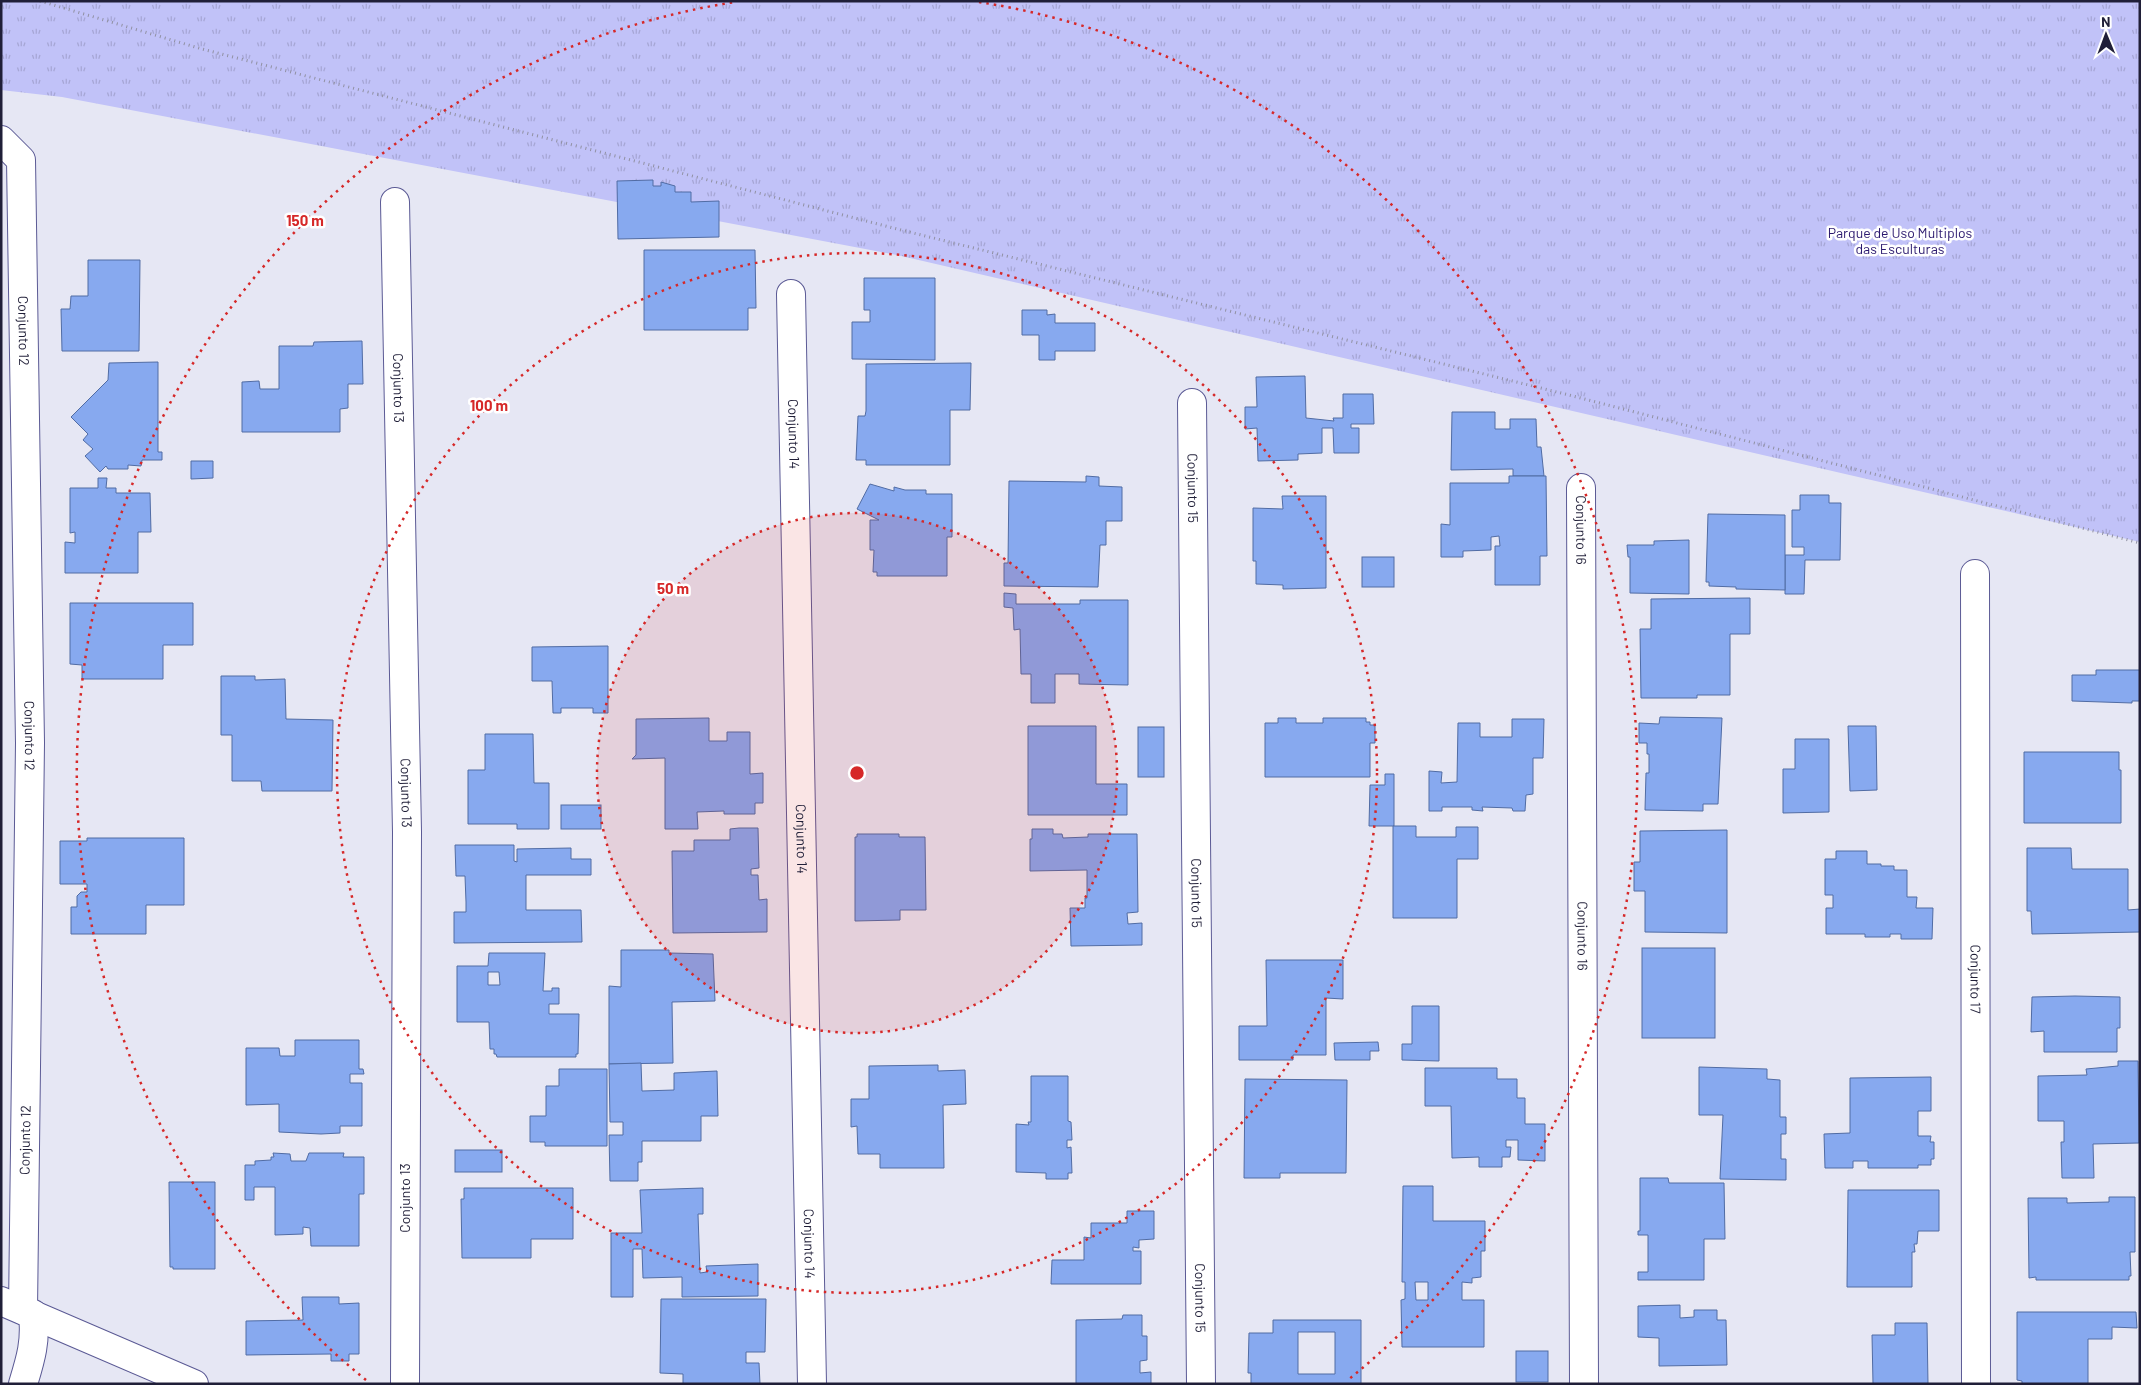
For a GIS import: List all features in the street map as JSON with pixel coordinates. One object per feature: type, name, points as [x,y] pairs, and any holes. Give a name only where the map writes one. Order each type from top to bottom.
[{"type":"street","name":"Conjunto 12","points":[[1,140],[21,160],[30,744],[19,1309],[35,1334],[32,1355],[23,1384]]},
{"type":"street","name":"Conjunto 13","points":[[395,202],[407,832],[405,1384]]},
{"type":"street","name":"Conjunto 14","points":[[791,294],[812,1384]]},
{"type":"street","name":"Conjunto 15","points":[[1192,403],[1201,1384]]},
{"type":"street","name":"Conjunto 16","points":[[1581,488],[1584,1384]]},
{"type":"street","name":"Conjunto 17","points":[[1975,574],[1976,1384]]},
{"type":"street","points":[[19,1309],[194,1384]]},
{"type":"path","points":[[40,1],[202,49],[901,230],[1570,395],[2140,544]]},
{"type":"green space","name":"Parque de Uso Multiplos das Esculturas","points":[[1,1],[2140,1],[2140,542],[897,255],[62,97],[1,90]]},
{"type":"building","points":[[653,180],[653,186],[661,186],[661,182],[675,186],[675,192],[691,192],[691,202],[719,201],[719,237],[618,239],[617,181]]},
{"type":"building","points":[[644,250],[755,250],[756,308],[748,308],[748,330],[644,330]]},
{"type":"building","points":[[88,260],[140,260],[139,351],[62,351],[61,309],[70,309],[71,296],[88,296]]},
{"type":"building","points":[[864,278],[935,278],[935,360],[852,359],[852,322],[870,322],[870,310],[864,310]]},
{"type":"building","points":[[1022,310],[1047,310],[1047,315],[1055,314],[1055,323],[1095,323],[1095,351],[1055,351],[1055,360],[1039,360],[1039,335],[1022,335]]},
{"type":"building","points":[[362,341],[363,384],[348,384],[348,408],[340,409],[340,432],[242,432],[242,382],[259,381],[260,389],[279,389],[279,346],[313,346],[314,342]]},
{"type":"building","points":[[158,362],[158,452],[162,452],[162,460],[142,460],[141,466],[128,465],[128,469],[108,469],[106,466],[100,472],[85,456],[93,449],[83,440],[88,434],[71,417],[108,380],[109,363]]},
{"type":"building","points":[[971,363],[970,410],[950,410],[950,465],[866,465],[866,460],[856,460],[858,416],[865,416],[866,411],[866,364]]},
{"type":"building","points":[[1305,376],[1306,418],[1334,421],[1333,418],[1343,418],[1343,394],[1373,394],[1374,424],[1351,424],[1351,428],[1359,428],[1359,453],[1334,453],[1333,428],[1322,428],[1322,453],[1298,454],[1298,460],[1258,461],[1257,428],[1245,429],[1245,407],[1257,407],[1256,377]]},
{"type":"building","points":[[1452,412],[1495,412],[1495,429],[1510,429],[1510,419],[1536,419],[1537,447],[1541,447],[1544,476],[1513,476],[1513,469],[1451,470]]},
{"type":"building","points":[[191,461],[213,461],[213,478],[191,479]]},
{"type":"building","points":[[1086,476],[1099,477],[1099,486],[1122,487],[1122,521],[1106,521],[1106,545],[1100,545],[1098,587],[1004,586],[1004,563],[1008,563],[1009,481],[1086,482]]},
{"type":"building","points":[[1509,476],[1546,476],[1547,556],[1540,556],[1540,585],[1495,585],[1495,546],[1500,546],[1499,536],[1491,537],[1491,550],[1463,551],[1463,557],[1441,557],[1441,524],[1450,525],[1450,483],[1509,483]]},
{"type":"building","points":[[98,478],[107,478],[106,488],[116,488],[116,493],[150,493],[151,532],[138,532],[138,573],[65,573],[65,542],[75,543],[75,532],[70,533],[70,488],[98,488]]},
{"type":"building","points":[[870,484],[894,491],[894,487],[905,490],[926,490],[926,494],[952,494],[952,537],[947,537],[947,576],[877,576],[877,572],[873,572],[874,550],[870,550],[870,520],[879,520],[857,509]]},
{"type":"building","points":[[1800,495],[1829,495],[1829,503],[1841,503],[1840,560],[1805,560],[1804,594],[1785,594],[1785,555],[1804,555],[1804,547],[1792,547],[1792,510],[1800,510]]},
{"type":"building","points":[[1282,496],[1326,496],[1326,588],[1283,589],[1283,585],[1256,584],[1256,561],[1253,561],[1253,508],[1283,509]]},
{"type":"building","points":[[1708,514],[1785,515],[1785,590],[1736,589],[1736,587],[1709,586],[1709,582],[1706,582]]},
{"type":"building","points":[[1689,540],[1689,594],[1630,593],[1630,557],[1628,557],[1627,545],[1654,545],[1654,541]]},
{"type":"building","points":[[1362,557],[1394,557],[1394,587],[1362,587]]},
{"type":"building","points":[[1004,593],[1016,594],[1016,604],[1080,604],[1080,600],[1128,600],[1128,685],[1079,684],[1079,674],[1055,674],[1055,703],[1031,703],[1031,674],[1021,674],[1020,629],[1014,630],[1013,608],[1004,607]]},
{"type":"building","points":[[1750,598],[1750,634],[1730,634],[1730,695],[1697,695],[1697,698],[1641,698],[1640,629],[1651,629],[1651,599]]},
{"type":"building","points":[[70,603],[193,603],[193,645],[163,645],[163,679],[82,679],[82,665],[70,664]]},
{"type":"building","points":[[608,646],[608,713],[593,713],[593,708],[561,708],[561,713],[553,713],[552,681],[532,681],[532,647]]},
{"type":"building","points":[[2096,670],[2140,670],[2140,701],[2132,701],[2132,703],[2072,701],[2072,675],[2096,675]]},
{"type":"building","points":[[221,676],[255,676],[255,680],[285,679],[286,719],[333,720],[332,791],[262,791],[261,781],[232,781],[232,735],[221,735]]},
{"type":"building","points":[[1660,717],[1722,718],[1718,804],[1703,804],[1703,811],[1645,810],[1646,773],[1649,773],[1649,754],[1647,754],[1647,743],[1639,743],[1639,723],[1659,724]]},
{"type":"building","points":[[709,718],[709,741],[727,741],[727,732],[750,732],[750,774],[763,773],[763,803],[755,803],[755,814],[724,814],[724,811],[697,812],[698,829],[665,829],[665,758],[632,759],[636,755],[636,719]]},
{"type":"building","points":[[1278,718],[1296,718],[1296,723],[1323,723],[1323,718],[1366,718],[1366,722],[1370,722],[1370,725],[1375,725],[1375,743],[1370,743],[1370,777],[1265,777],[1265,723],[1278,723]]},
{"type":"building","points":[[1512,719],[1544,719],[1543,758],[1533,758],[1533,794],[1526,795],[1525,811],[1513,811],[1512,808],[1482,807],[1483,811],[1472,810],[1472,807],[1442,807],[1442,811],[1429,811],[1429,771],[1442,772],[1441,783],[1457,782],[1458,723],[1480,723],[1480,737],[1512,737]]},
{"type":"building","points":[[1028,726],[1096,726],[1096,784],[1127,784],[1127,815],[1028,815]]},
{"type":"building","points":[[1848,726],[1876,726],[1877,790],[1850,791]]},
{"type":"building","points":[[1138,727],[1164,727],[1164,777],[1138,777]]},
{"type":"building","points":[[485,734],[533,734],[534,783],[549,783],[549,829],[517,829],[517,824],[468,824],[468,770],[485,770]]},
{"type":"building","points":[[1795,739],[1829,739],[1829,812],[1783,813],[1783,769],[1795,769]]},
{"type":"building","points":[[2024,752],[2119,752],[2121,823],[2024,823]]},
{"type":"building","points":[[1385,774],[1394,774],[1394,826],[1369,826],[1370,785],[1385,785]]},
{"type":"building","points":[[561,805],[601,805],[601,829],[561,829]]},
{"type":"building","points":[[1393,826],[1416,826],[1416,837],[1456,837],[1456,827],[1478,827],[1478,859],[1457,859],[1457,918],[1393,918]]},
{"type":"building","points":[[758,828],[759,868],[751,869],[751,875],[758,875],[759,900],[767,899],[767,932],[673,933],[672,851],[694,851],[694,840],[730,840],[730,829]]},
{"type":"building","points":[[1032,829],[1053,829],[1053,834],[1062,834],[1063,838],[1088,837],[1088,834],[1137,834],[1138,912],[1127,913],[1128,924],[1142,923],[1142,945],[1071,946],[1070,908],[1085,908],[1087,870],[1030,871],[1030,839],[1032,839]]},
{"type":"building","points":[[1727,830],[1727,933],[1645,932],[1645,891],[1634,891],[1634,862],[1640,862],[1640,831]]},
{"type":"building","points":[[857,834],[899,834],[899,837],[925,837],[926,910],[900,910],[900,920],[855,921],[855,837],[857,837]]},
{"type":"building","points":[[87,838],[184,838],[184,905],[146,905],[146,934],[71,934],[71,907],[77,907],[77,896],[81,892],[87,892],[87,884],[60,884],[60,841],[87,841]]},
{"type":"building","points":[[455,845],[514,845],[514,861],[517,862],[517,849],[571,848],[571,859],[591,859],[591,875],[526,875],[526,910],[581,910],[582,942],[454,943],[454,912],[466,912],[465,876],[456,876]]},
{"type":"building","points":[[2027,848],[2071,848],[2072,869],[2128,869],[2128,910],[2140,909],[2140,932],[2032,934],[2031,911],[2027,911]]},
{"type":"building","points":[[1836,851],[1867,851],[1867,864],[1881,864],[1881,866],[1894,866],[1894,870],[1907,870],[1907,897],[1917,897],[1916,908],[1933,908],[1932,939],[1901,939],[1901,934],[1890,934],[1890,937],[1865,937],[1865,934],[1826,934],[1826,908],[1833,908],[1833,895],[1825,895],[1825,859],[1836,859]]},
{"type":"building","points":[[1642,948],[1715,948],[1715,1038],[1642,1038]]},
{"type":"building","points":[[621,950],[669,950],[669,953],[713,954],[715,1001],[672,1002],[673,1063],[609,1064],[609,986],[621,987]]},
{"type":"building","points":[[489,953],[545,953],[543,991],[552,991],[552,988],[559,988],[559,1004],[549,1004],[549,1014],[579,1014],[578,1054],[576,1054],[576,1057],[497,1057],[494,1054],[494,1049],[490,1049],[489,1022],[457,1022],[457,966],[488,966]],"holes":[[[488,972],[499,972],[500,985],[488,985]]]},
{"type":"building","points":[[1266,960],[1343,960],[1343,999],[1326,998],[1326,1055],[1293,1055],[1293,1060],[1239,1060],[1239,1026],[1267,1026]]},
{"type":"building","points":[[2032,997],[2120,997],[2120,1028],[2117,1028],[2117,1052],[2044,1052],[2044,1031],[2031,1032]]},
{"type":"building","points":[[1412,1006],[1439,1006],[1439,1061],[1402,1060],[1402,1044],[1412,1044]]},
{"type":"building","points":[[295,1040],[359,1040],[359,1069],[363,1069],[364,1074],[350,1074],[350,1083],[362,1083],[362,1126],[340,1126],[340,1133],[279,1132],[279,1104],[246,1105],[246,1048],[279,1048],[280,1056],[295,1056]]},
{"type":"building","points":[[1378,1042],[1379,1051],[1370,1051],[1370,1060],[1335,1060],[1334,1043]]},
{"type":"building","points":[[2118,1061],[2138,1061],[2139,1143],[2093,1144],[2094,1178],[2062,1178],[2061,1142],[2064,1142],[2064,1121],[2038,1121],[2038,1076],[2087,1075],[2086,1069],[2118,1066]]},
{"type":"building","points":[[641,1063],[642,1091],[674,1090],[674,1073],[717,1071],[718,1116],[701,1116],[701,1141],[642,1141],[642,1162],[638,1162],[638,1181],[610,1181],[609,1135],[623,1135],[623,1122],[610,1122],[609,1064]]},
{"type":"building","points":[[938,1065],[938,1071],[965,1070],[966,1104],[943,1105],[944,1168],[880,1168],[880,1154],[858,1154],[857,1126],[851,1127],[851,1099],[869,1099],[869,1066]]},
{"type":"building","points":[[1699,1067],[1767,1069],[1767,1079],[1780,1080],[1780,1117],[1786,1117],[1786,1134],[1781,1134],[1781,1159],[1786,1159],[1786,1180],[1720,1179],[1723,1115],[1699,1115]]},
{"type":"building","points":[[1425,1068],[1497,1068],[1497,1079],[1517,1079],[1517,1098],[1525,1098],[1525,1124],[1545,1124],[1545,1161],[1518,1160],[1518,1140],[1506,1140],[1506,1147],[1511,1147],[1510,1157],[1502,1157],[1502,1167],[1479,1167],[1479,1157],[1452,1158],[1451,1106],[1425,1106]]},
{"type":"building","points":[[559,1069],[607,1069],[607,1146],[545,1146],[545,1142],[530,1142],[530,1116],[546,1116],[546,1086],[559,1086]]},
{"type":"building","points":[[1031,1076],[1068,1076],[1068,1121],[1071,1122],[1072,1140],[1067,1140],[1067,1148],[1071,1147],[1072,1173],[1068,1173],[1068,1179],[1046,1179],[1046,1173],[1016,1172],[1016,1124],[1029,1125],[1028,1122],[1031,1122]]},
{"type":"building","points":[[1931,1077],[1931,1111],[1918,1111],[1918,1136],[1931,1136],[1930,1142],[1934,1142],[1934,1159],[1931,1159],[1931,1165],[1918,1165],[1918,1168],[1868,1168],[1868,1161],[1853,1161],[1853,1168],[1825,1168],[1824,1134],[1850,1133],[1850,1078]]},
{"type":"building","points":[[1245,1079],[1347,1080],[1346,1173],[1280,1173],[1280,1178],[1244,1178]]},
{"type":"building","points":[[455,1150],[502,1150],[502,1172],[455,1172]]},
{"type":"building","points":[[273,1153],[290,1154],[291,1161],[306,1161],[309,1153],[344,1153],[343,1157],[364,1157],[364,1194],[359,1194],[359,1246],[311,1246],[310,1228],[303,1227],[303,1234],[275,1235],[275,1187],[254,1187],[254,1200],[245,1200],[245,1165],[255,1165],[255,1161],[271,1160],[271,1157],[274,1157]]},
{"type":"building","points":[[1640,1178],[1668,1178],[1669,1183],[1724,1183],[1725,1239],[1704,1239],[1704,1280],[1638,1280],[1638,1272],[1648,1272],[1648,1235],[1638,1235],[1638,1231],[1640,1231]]},
{"type":"building","points":[[169,1182],[215,1182],[215,1269],[173,1269],[173,1267],[170,1267]]},
{"type":"building","points":[[1403,1186],[1433,1186],[1433,1221],[1485,1221],[1485,1251],[1481,1251],[1481,1277],[1472,1278],[1472,1283],[1462,1282],[1462,1300],[1484,1300],[1484,1347],[1402,1347],[1401,1300],[1405,1299],[1405,1282],[1402,1282]],"holes":[[[1415,1282],[1428,1282],[1428,1300],[1416,1300]]]},
{"type":"building","points":[[464,1188],[573,1188],[573,1239],[531,1239],[531,1258],[462,1258],[461,1199],[464,1199]]},
{"type":"building","points":[[703,1188],[703,1214],[698,1214],[700,1273],[707,1272],[706,1266],[758,1264],[758,1296],[682,1297],[682,1277],[643,1278],[642,1249],[633,1249],[633,1297],[611,1297],[611,1233],[642,1233],[640,1190]]},
{"type":"building","points":[[1848,1190],[1939,1190],[1939,1231],[1918,1231],[1917,1244],[1914,1244],[1915,1252],[1912,1252],[1912,1287],[1847,1287]]},
{"type":"building","points":[[2109,1197],[2135,1197],[2135,1252],[2130,1252],[2131,1276],[2129,1276],[2129,1280],[2036,1280],[2036,1277],[2029,1278],[2028,1198],[2067,1198],[2067,1203],[2109,1202]]},
{"type":"building","points":[[1127,1211],[1154,1211],[1154,1239],[1139,1240],[1139,1248],[1133,1247],[1133,1251],[1141,1251],[1141,1284],[1051,1284],[1052,1260],[1084,1260],[1084,1237],[1091,1238],[1091,1223],[1127,1223]]},
{"type":"building","points":[[302,1297],[339,1297],[339,1304],[359,1303],[359,1354],[349,1354],[349,1361],[331,1361],[331,1354],[246,1355],[246,1321],[303,1320]]},
{"type":"building","points":[[661,1299],[766,1299],[765,1352],[746,1352],[746,1363],[759,1363],[760,1384],[683,1384],[683,1374],[660,1373]]},
{"type":"building","points":[[1680,1305],[1680,1318],[1694,1317],[1694,1310],[1717,1310],[1717,1320],[1726,1320],[1727,1365],[1659,1366],[1659,1338],[1638,1337],[1638,1306]]},
{"type":"building","points":[[2017,1312],[2136,1312],[2137,1328],[2112,1327],[2112,1339],[2088,1339],[2088,1384],[2022,1384],[2022,1381],[2017,1380]]},
{"type":"building","points":[[1123,1315],[1142,1315],[1142,1336],[1147,1336],[1147,1360],[1140,1361],[1140,1373],[1151,1372],[1151,1384],[1076,1384],[1076,1320],[1122,1319]]},
{"type":"building","points":[[1273,1320],[1361,1320],[1361,1384],[1251,1384],[1251,1373],[1248,1373],[1249,1333],[1273,1333]],"holes":[[[1298,1332],[1335,1332],[1335,1374],[1298,1374]]]},
{"type":"building","points":[[1895,1323],[1927,1323],[1928,1384],[1873,1384],[1872,1335],[1895,1335]]},
{"type":"building","points":[[1516,1351],[1548,1351],[1548,1382],[1516,1382]]}]
